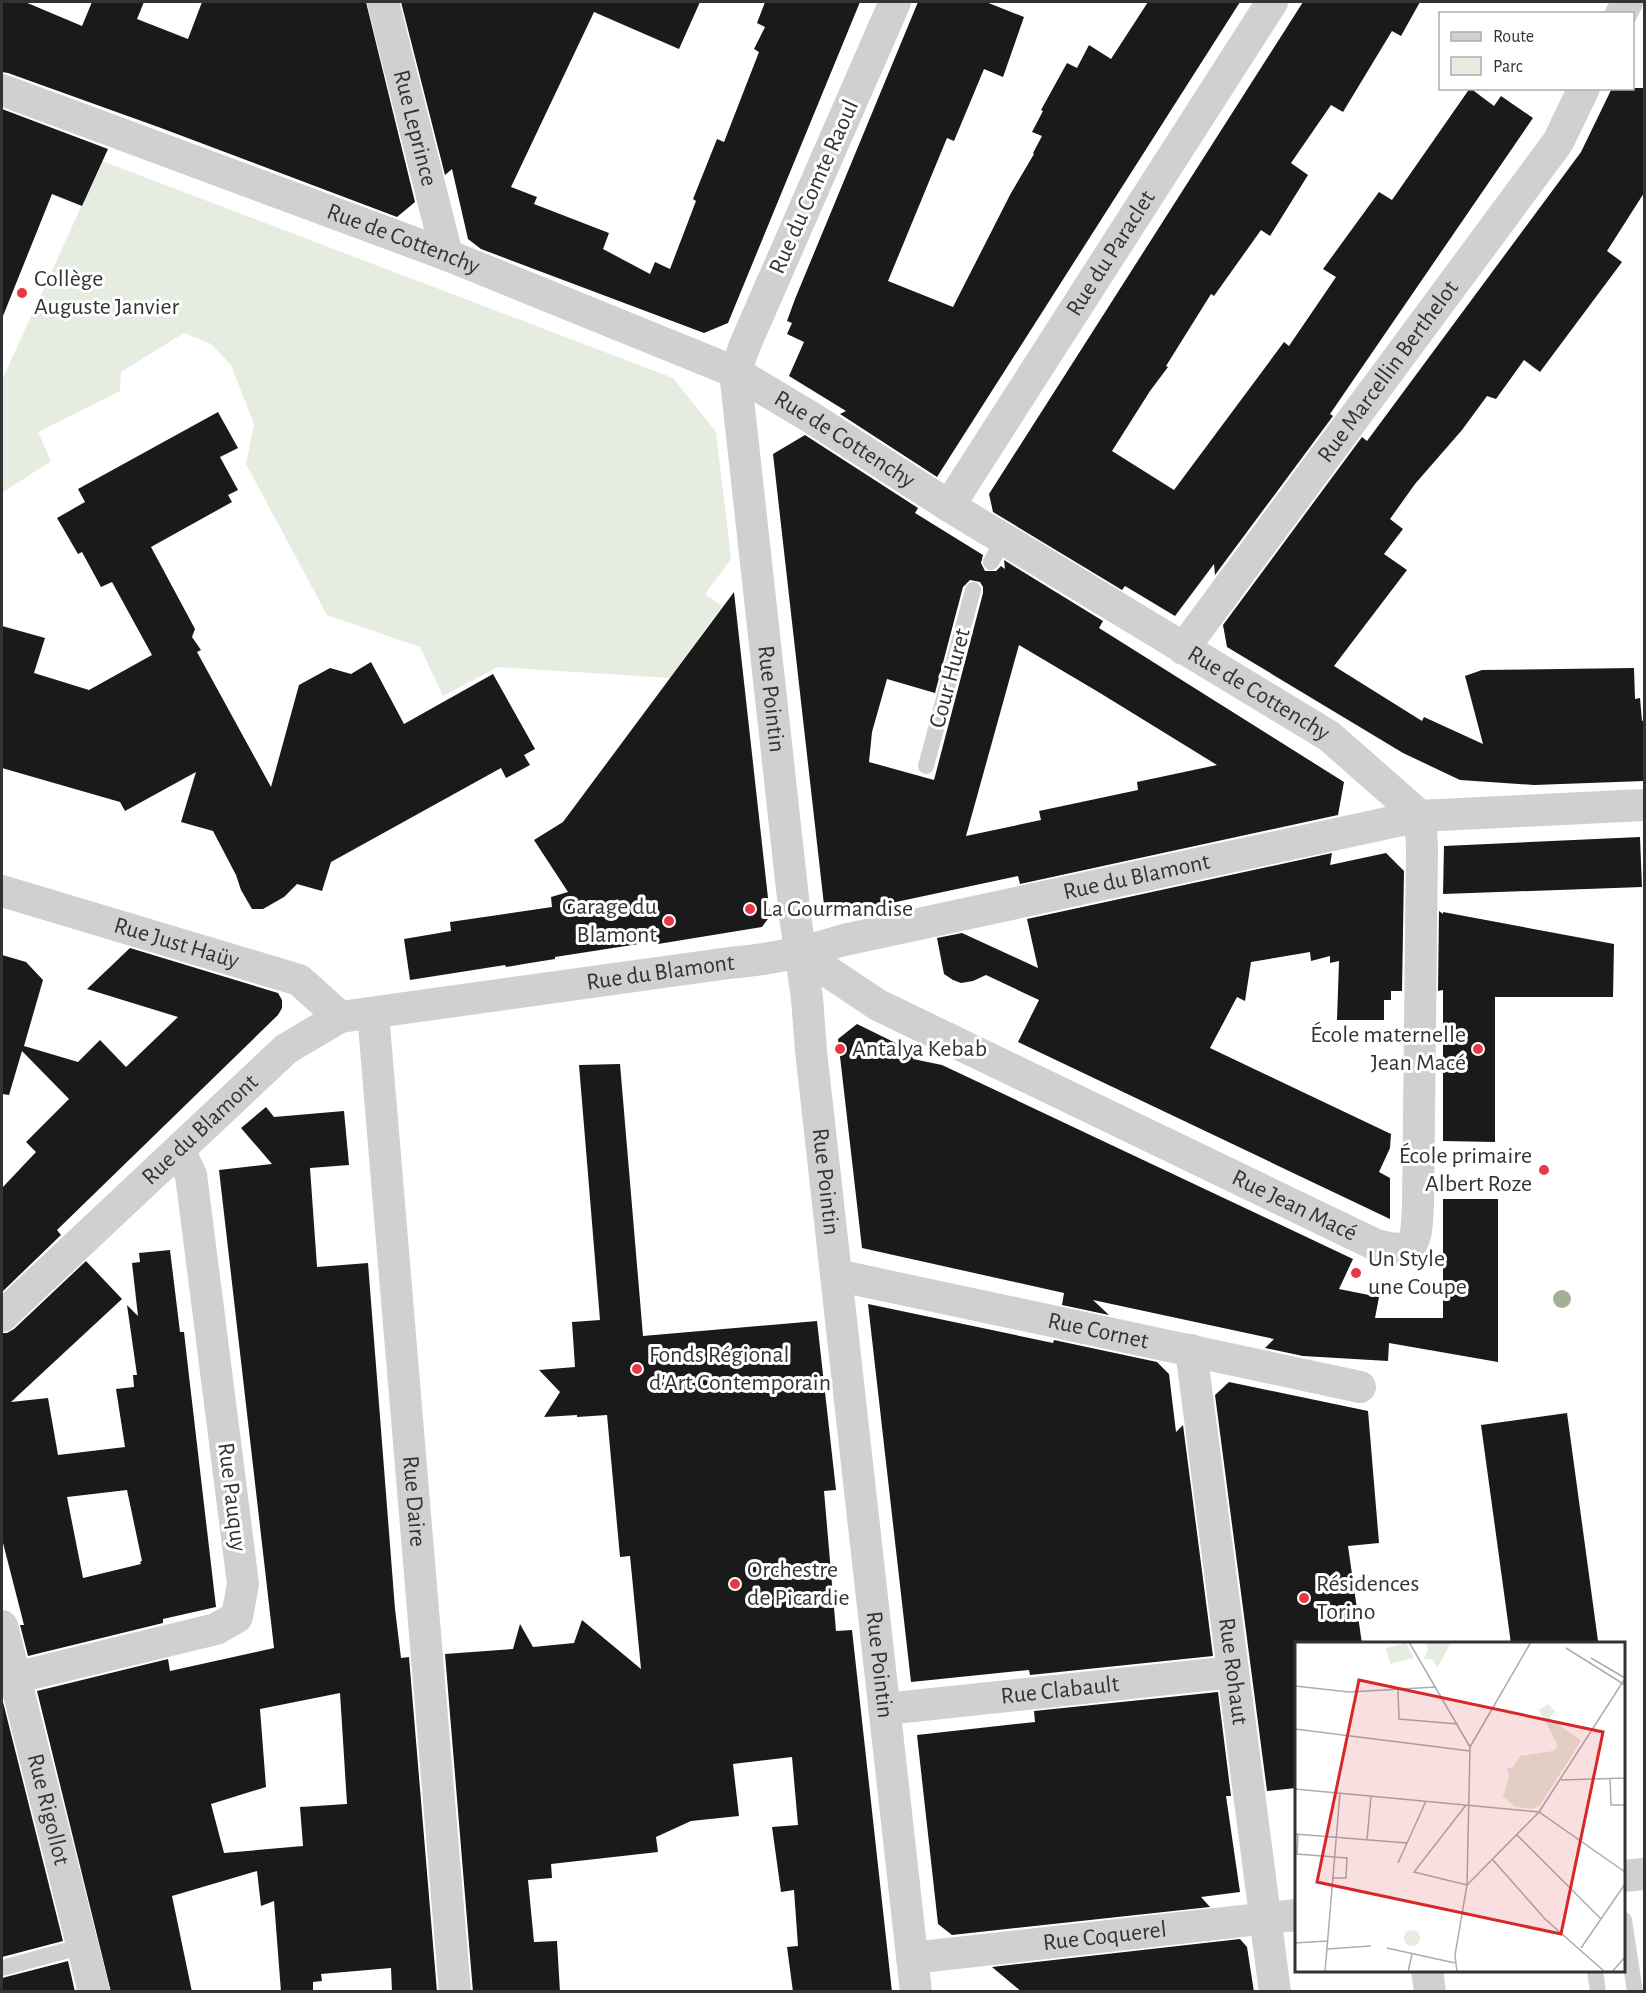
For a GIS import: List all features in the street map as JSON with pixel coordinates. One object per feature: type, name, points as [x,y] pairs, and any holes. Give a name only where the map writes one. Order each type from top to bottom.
[{"type":"street","name":"Rue Leprince","points":[[383,2],[447,255]]},
{"type":"street","name":"Rue du Comte Raoul","points":[[735,372],[749,334],[895,2]]},
{"type":"street","name":"Rue du Paraclet","points":[[949,506],[1272,2]]},
{"type":"street","name":"Rue de Cottenchy","points":[[2,90],[447,255],[735,372],[812,418],[949,506],[997,550],[1183,649],[1329,736],[1420,816]]},
{"type":"street","name":"Rue Marcellin Berthelot","points":[[1183,649],[1557,142],[1583,90]]},
{"type":"street","name":"Rue Pointin","points":[[735,372],[800,953],[807,998],[811,1051],[916,1992]]},
{"type":"street","points":[[1420,816],[1644,805]]},
{"type":"street","name":"Rue du Blamont","points":[[2,1316],[286,1049],[340,1017],[729,963],[765,961],[844,940],[1420,816]]},
{"type":"street","name":"Rue Jean Macé","points":[[800,953],[878,1005],[1376,1245],[1394,1250],[1406,1248],[1416,1237],[1418,1206],[1422,847],[1420,816]]},
{"type":"street","name":"Rue Just Haüy","points":[[2,891],[299,980],[340,1017]]},
{"type":"street","name":"Rue Daire","points":[[373,1013],[455,1992]]},
{"type":"street","name":"Rue Pauquy","points":[[14,1678],[216,1629],[237,1617],[243,1584],[191,1175],[178,1150]]},
{"type":"street","name":"Rue Cornet","points":[[836,1275],[1360,1387]]},
{"type":"street","name":"Rue Rohaut","points":[[1191,1350],[1275,1992]]},
{"type":"street","name":"Rue Rigollot","points":[[2,1626],[94,1992]]},
{"type":"street","name":"Rue Clabault","points":[[885,1708],[1233,1672]]},
{"type":"street","points":[[1625,1876],[1644,1874]]},
{"type":"street","name":"Rue Coquerel","points":[[912,1958],[1295,1915]]},
{"type":"street","points":[[1427,1972],[1430,1992]]},
{"type":"lane","name":"Cour Huret","points":[[926,766],[973,590]]},
{"type":"lane","points":[[1625,1932],[1635,1992]]},
{"type":"lane","points":[[2,1968],[83,1946]]},
{"type":"lane","points":[[1595,1972],[1598,1992]]},
{"type":"green space","points":[[102,161],[673,378],[716,432],[731,559],[705,594],[722,606],[670,678],[498,667],[443,696],[420,647],[327,615],[246,464],[254,424],[231,365],[211,344],[184,333],[121,372],[120,391],[38,432],[51,461],[2,493],[2,380]]},
{"type":"building","points":[[2,2],[25,2],[82,26],[92,2],[144,2],[137,19],[188,39],[202,2],[366,2],[415,202],[397,217],[161,128],[2,72]]},
{"type":"building","points":[[401,2],[700,2],[679,49],[594,12],[511,187],[537,197],[534,204],[609,233],[603,249],[650,274],[655,262],[670,269],[696,201],[693,199],[717,139],[724,142],[759,52],[754,49],[765,27],[757,23],[765,2],[860,2],[728,323],[704,333],[481,249],[468,239],[452,169],[445,175]]},
{"type":"building","points":[[918,2],[986,2],[1024,17],[1003,77],[984,69],[954,141],[947,138],[888,281],[953,307],[1011,193],[1034,154],[1042,136],[1032,132],[1043,111],[1041,110],[1067,63],[1077,68],[1089,45],[1111,59],[1148,2],[1240,2],[937,477],[840,414],[846,411],[789,376],[804,342],[787,334],[792,323],[787,321],[795,299]]},
{"type":"building","points":[[1303,2],[1420,2],[1401,36],[1392,31],[1343,112],[1331,105],[1291,163],[1308,175],[1270,236],[1261,230],[1214,296],[1211,294],[1166,366],[1168,367],[1112,451],[1174,490],[1284,342],[1289,346],[1336,277],[1323,269],[1379,192],[1392,200],[1469,90],[1473,90],[1494,106],[1501,96],[1533,118],[1330,414],[1333,416],[1215,575],[1214,564],[1175,616],[1125,586],[1122,590],[993,512],[989,494]]},
{"type":"building","points":[[1644,88],[1644,193],[1607,251],[1622,262],[1540,372],[1524,360],[1496,399],[1487,396],[1462,430],[1415,484],[1390,519],[1403,529],[1384,554],[1407,570],[1334,666],[1422,721],[1424,717],[1483,744],[1465,676],[1482,670],[1634,668],[1635,699],[1640,698],[1642,721],[1644,720],[1644,781],[1534,785],[1460,780],[1403,753],[1227,647],[1223,625],[1362,437],[1367,441],[1581,152],[1611,90]]},
{"type":"building","name":"Collège Auguste Janvier","points":[[2,109],[108,149],[82,206],[52,194],[3,316]]},
{"type":"building","points":[[218,412],[238,448],[220,457],[238,490],[228,495],[232,502],[151,547],[195,629],[192,637],[201,650],[197,652],[271,787],[299,685],[330,668],[351,674],[371,662],[404,724],[493,674],[535,749],[524,755],[530,765],[506,778],[501,768],[331,862],[322,891],[297,884],[284,897],[263,909],[252,909],[213,831],[181,822],[196,772],[125,811],[120,802],[2,768],[2,626],[45,638],[34,673],[89,690],[152,655],[112,582],[101,587],[82,552],[78,554],[57,518],[85,502],[78,489]]},
{"type":"building","points":[[805,435],[918,508],[915,513],[983,555],[981,563],[985,571],[996,571],[1001,566],[1005,569],[1004,560],[1103,621],[1099,628],[1344,782],[1338,815],[1020,884],[1018,876],[835,915],[824,905],[773,454]],"holes":[[[970,580],[980,582],[983,593],[934,780],[869,762],[872,732],[887,679],[935,693],[963,587]],[[1019,645],[1100,693],[1217,765],[1137,782],[1138,790],[1039,811],[1041,820],[966,836]]]},
{"type":"building","points":[[734,592],[770,916],[762,927],[410,980],[404,939],[451,931],[450,922],[552,907],[551,897],[568,892],[534,840],[563,822]]},
{"type":"building","points":[[1640,837],[1642,887],[1443,894],[1444,846]]},
{"type":"building","points":[[1332,853],[1330,865],[1386,853],[1404,871],[1402,991],[1391,991],[1391,1000],[1384,1000],[1384,1020],[1337,1020],[1339,961],[1330,963],[1330,956],[1311,961],[1310,952],[1251,962],[1245,1001],[1237,997],[1210,1048],[1391,1134],[1390,1148],[1379,1172],[1390,1178],[1390,1219],[1018,1042],[1039,1000],[986,975],[961,983],[944,974],[937,938],[962,933],[1038,968],[1027,919]]},
{"type":"building","points":[[1439,911],[1443,914],[1443,912],[1614,944],[1613,997],[1495,997],[1495,1142],[1443,1141],[1443,990],[1438,991]]},
{"type":"building","points":[[130,948],[278,993],[282,1000],[282,1008],[278,1015],[57,1230],[61,1235],[2,1292],[2,1188],[36,1152],[26,1142],[69,1099],[22,1051],[9,1095],[2,1094],[2,955],[26,962],[43,980],[24,1046],[78,1062],[100,1040],[126,1067],[178,1017],[87,989]]},
{"type":"building","points":[[857,1024],[912,1051],[913,1059],[942,1065],[1353,1259],[1339,1289],[1379,1297],[1375,1318],[1443,1318],[1443,1199],[1498,1199],[1498,1362],[1389,1343],[1388,1361],[1303,1356],[1265,1348],[1274,1339],[1093,1300],[1109,1315],[1062,1305],[1064,1293],[862,1248],[838,1039]]},
{"type":"building","points":[[620,1064],[643,1336],[817,1321],[836,1490],[824,1491],[836,1631],[852,1630],[892,1992],[793,1992],[787,1947],[798,1946],[794,1890],[781,1892],[772,1827],[798,1825],[792,1757],[733,1764],[739,1816],[691,1821],[656,1837],[658,1852],[551,1864],[552,1878],[528,1880],[534,1942],[557,1941],[560,1992],[473,1992],[445,1654],[513,1649],[520,1624],[533,1647],[574,1643],[582,1620],[641,1669],[630,1556],[620,1557],[607,1415],[544,1417],[560,1392],[539,1370],[575,1367],[572,1322],[600,1320],[579,1065]]},
{"type":"building","points":[[266,1107],[274,1117],[344,1111],[349,1165],[310,1168],[317,1267],[368,1263],[395,1609],[401,1658],[409,1657],[437,1992],[392,1992],[391,1968],[321,1974],[322,1981],[313,1982],[313,1992],[281,1992],[274,1901],[261,1906],[257,1871],[172,1896],[192,1992],[111,1992],[37,1691],[168,1659],[170,1671],[274,1648],[219,1170],[272,1164],[241,1128]],"holes":[[[340,1693],[347,1804],[300,1807],[303,1846],[224,1853],[211,1804],[266,1787],[260,1709]]]},
{"type":"building","points":[[170,1250],[180,1332],[184,1332],[216,1607],[163,1619],[163,1623],[28,1656],[20,1625],[24,1625],[2,1539],[2,1333],[14,1329],[86,1261],[122,1299],[11,1402],[48,1398],[58,1455],[125,1447],[116,1389],[134,1387],[133,1375],[137,1375],[127,1305],[138,1316],[132,1263],[140,1262],[139,1253]],"holes":[[[127,1490],[141,1564],[83,1578],[67,1497]]]},
{"type":"building","points":[[868,1304],[1053,1343],[1054,1340],[1157,1362],[1169,1374],[1176,1432],[1183,1425],[1213,1656],[1030,1675],[1029,1670],[911,1682]]},
{"type":"building","points":[[1229,1382],[1368,1411],[1379,1543],[1348,1546],[1362,1642],[1295,1642],[1295,1788],[1267,1791],[1215,1395]]},
{"type":"building","points":[[1567,1413],[1598,1641],[1511,1642],[1481,1425]]},
{"type":"building","points":[[1218,1692],[1231,1796],[1226,1796],[1240,1892],[1201,1897],[1210,1907],[952,1935],[938,1924],[917,1735],[1035,1722],[1034,1711]]},
{"type":"building","points":[[2,1698],[63,1941],[2,1957]]},
{"type":"building","points":[[1240,1939],[1247,1947],[1254,1992],[1022,1992],[992,1967]]},
{"type":"building","points":[[68,1961],[75,1992],[2,1992],[2,1978]]},
{"type":"place","name":"Collège Auguste Janvier","points":[[22,293]]},
{"type":"place","name":"La Gourmandise","points":[[750,909]]},
{"type":"place","name":"Garage du Blamont","points":[[669,921]]},
{"type":"place","name":"Antalya Kebab","points":[[840,1049]]},
{"type":"place","name":"École maternelle Jean Macé","points":[[1478,1049]]},
{"type":"place","name":"École primaire Albert Roze","points":[[1544,1170]]},
{"type":"place","name":"Un Style une Coupe","points":[[1356,1273]]},
{"type":"place","name":"Fonds Régional d'Art Contemporain","points":[[637,1369]]},
{"type":"place","name":"Orchestre de Picardie","points":[[735,1584]]},
{"type":"place","name":"Résidences Torino","points":[[1304,1598]]}]
